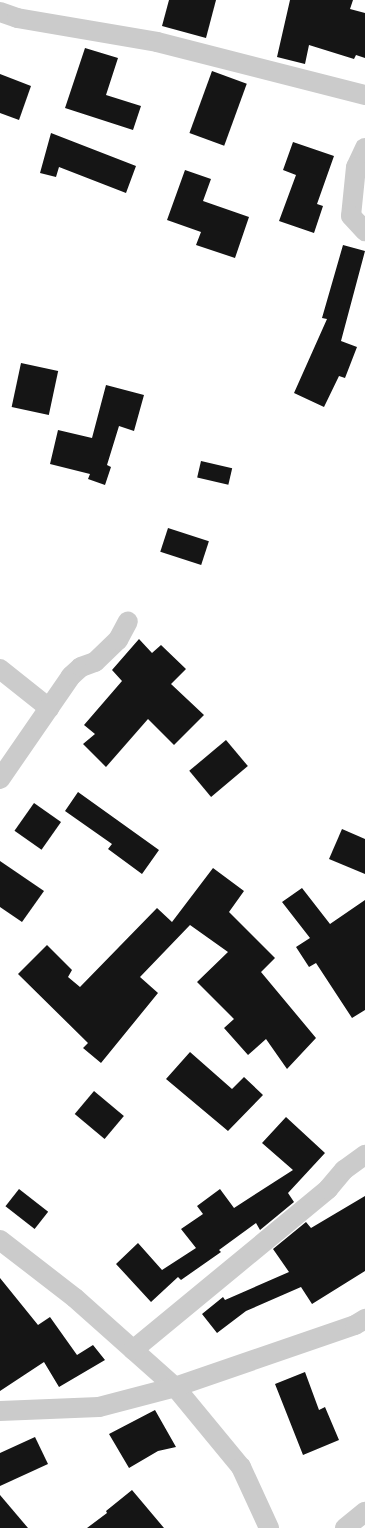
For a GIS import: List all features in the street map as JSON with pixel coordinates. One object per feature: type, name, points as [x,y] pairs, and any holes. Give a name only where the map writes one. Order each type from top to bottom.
[{"type":"street","points":[[0,12],[17,18],[157,42],[365,95]]},
{"type":"street","points":[[365,148],[356,167],[351,216],[365,231]]},
{"type":"street","points":[[0,779],[71,676],[95,662],[118,640],[128,621]]},
{"type":"street","points":[[0,669],[49,708]]},
{"type":"street","points":[[133,1350],[328,1189],[344,1170],[365,1155]]},
{"type":"street","points":[[0,1240],[75,1298],[175,1387],[241,1467],[269,1528]]},
{"type":"street","points":[[0,1411],[99,1407],[175,1387],[335,1332],[365,1319]]},
{"type":"street","points":[[345,1528],[365,1512]]},
{"type":"building","points":[[169,0],[216,0],[206,38],[162,26]]},
{"type":"building","points":[[290,0],[353,0],[350,9],[365,13],[365,58],[356,55],[354,59],[309,45],[305,64],[277,57]]},
{"type":"building","points":[[85,48],[118,58],[106,95],[141,106],[133,130],[65,108]]},
{"type":"building","points":[[212,71],[247,84],[224,146],[189,133]]},
{"type":"building","points":[[0,74],[31,86],[19,120],[0,113]]},
{"type":"building","points":[[51,133],[136,166],[126,193],[59,167],[56,177],[40,173]]},
{"type":"building","points":[[293,142],[334,156],[317,204],[323,206],[314,233],[279,221],[296,175],[283,170]]},
{"type":"building","points":[[185,170],[211,179],[203,201],[249,217],[235,258],[196,245],[201,232],[167,220]]},
{"type":"building","points":[[343,245],[365,251],[341,341],[357,347],[345,378],[339,376],[324,407],[294,393],[327,319],[322,318]]},
{"type":"building","points":[[21,363],[58,371],[49,415],[12,407]]},
{"type":"building","points":[[106,385],[144,395],[134,431],[119,426],[107,465],[111,467],[105,485],[88,479],[90,474],[50,464],[58,430],[92,438]]},
{"type":"building","points":[[201,461],[232,468],[228,485],[197,478]]},
{"type":"building","points":[[168,528],[209,541],[201,565],[160,552]]},
{"type":"building","points":[[139,639],[152,653],[161,645],[186,669],[171,684],[204,715],[174,745],[148,719],[106,767],[83,744],[95,734],[84,725],[122,681],[112,670]]},
{"type":"building","points":[[226,740],[248,766],[211,797],[189,771]]},
{"type":"building","points":[[78,792],[159,850],[142,874],[108,849],[112,844],[65,811]]},
{"type":"building","points":[[34,803],[61,822],[42,850],[14,831]]},
{"type":"building","points":[[342,829],[365,839],[365,874],[329,859]]},
{"type":"building","points":[[0,861],[44,891],[22,922],[0,907]]},
{"type":"building","points":[[213,868],[244,891],[229,912],[275,958],[261,972],[316,1038],[287,1069],[266,1039],[248,1055],[224,1028],[234,1019],[197,982],[228,952],[190,925],[140,977],[158,993],[101,1063],[83,1048],[88,1043],[18,974],[47,945],[72,970],[68,977],[80,987],[157,908],[172,922]]},
{"type":"building","points":[[302,888],[330,924],[365,900],[365,1010],[352,1018],[316,963],[309,967],[296,947],[310,938],[282,902]]},
{"type":"building","points":[[190,1052],[232,1089],[244,1077],[263,1095],[228,1131],[166,1079]]},
{"type":"building","points":[[94,1091],[124,1116],[105,1139],[75,1114]]},
{"type":"building","points":[[286,1117],[325,1153],[288,1193],[294,1202],[260,1230],[256,1223],[219,1250],[221,1252],[181,1280],[178,1277],[151,1302],[116,1264],[138,1243],[162,1270],[196,1248],[181,1229],[203,1214],[197,1206],[220,1189],[234,1208],[293,1170],[262,1143]]},
{"type":"building","points":[[19,1189],[48,1212],[35,1229],[5,1206]]},
{"type":"building","points":[[365,1196],[365,1271],[312,1304],[301,1287],[246,1311],[217,1333],[202,1314],[223,1297],[225,1300],[289,1272],[273,1249],[306,1222],[311,1228]]},
{"type":"building","points":[[0,1278],[38,1325],[50,1317],[77,1355],[93,1345],[105,1360],[59,1387],[44,1362],[0,1391]]},
{"type":"building","points":[[305,1372],[319,1410],[325,1407],[339,1440],[303,1455],[275,1384]]},
{"type":"building","points":[[155,1410],[176,1447],[158,1451],[129,1468],[109,1434]]},
{"type":"building","points":[[35,1437],[48,1464],[0,1486],[0,1453]]},
{"type":"building","points":[[132,1490],[164,1528],[87,1528],[107,1513],[106,1511]]},
{"type":"building","points":[[0,1495],[28,1528],[0,1528]]}]
